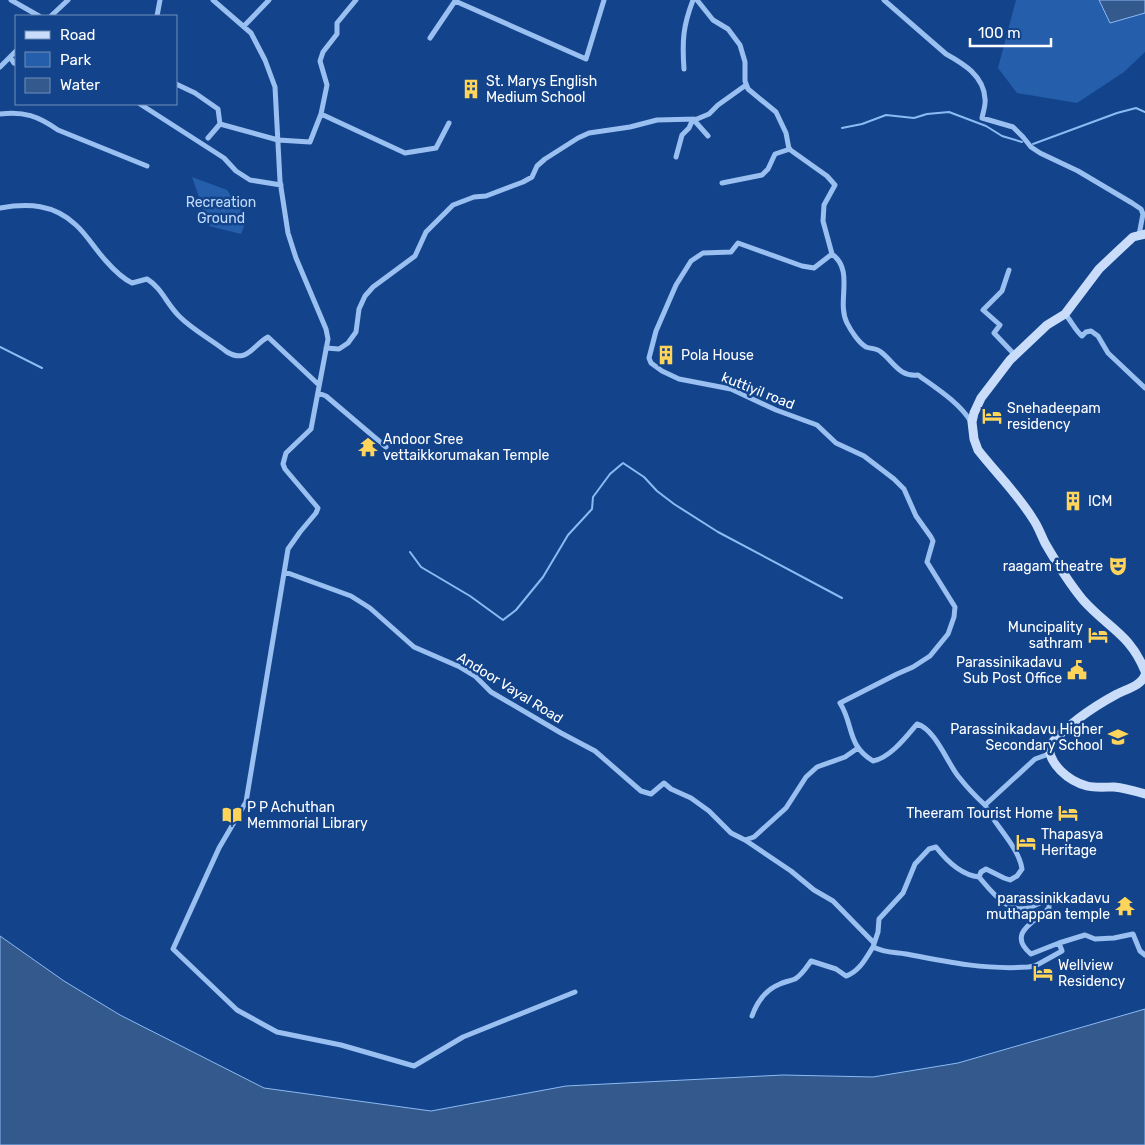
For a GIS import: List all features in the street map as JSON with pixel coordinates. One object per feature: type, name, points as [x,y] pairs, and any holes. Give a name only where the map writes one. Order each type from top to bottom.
[{"type":"main road","points":[[1142,235],[1133,237],[1099,269],[1065,314],[1047,325],[1010,360],[981,398],[972,422],[974,439],[978,450],[1023,503],[1035,521],[1052,554],[1076,590],[1102,619],[1125,637],[1139,656],[1144,668],[1140,683],[1117,694],[1076,719],[1048,746],[1049,754],[1054,764],[1064,773],[1086,786],[1130,789],[1145,794]]},
{"type":"street","points":[[11,0],[37,15]]},
{"type":"street","points":[[53,15],[68,0]]},
{"type":"street","points":[[157,15],[160,0]]},
{"type":"street","points":[[214,0],[251,33],[258,45],[275,87],[281,185],[288,233],[328,338],[311,429],[286,453],[283,459],[285,469],[318,508],[288,549],[246,802],[218,848],[173,949],[237,1010],[277,1032],[341,1044],[414,1066],[463,1037],[575,992]]},
{"type":"street","points":[[244,26],[269,0]]},
{"type":"street","points":[[220,124],[278,140],[310,142],[322,114],[327,85],[320,61],[323,52],[337,34],[337,23],[356,0]]},
{"type":"street","points":[[430,38],[455,0],[586,59],[604,0]]},
{"type":"street","points":[[684,69],[682,46],[685,21],[693,0]]},
{"type":"street","points":[[698,0],[713,20],[728,29],[740,45],[745,62],[746,85],[748,89],[776,112],[786,133],[790,149],[835,184],[824,205],[823,221],[832,254],[836,257],[845,274],[842,306],[846,322],[855,336],[866,347],[880,350],[898,370],[910,376],[918,375],[968,415],[972,422]]},
{"type":"street","points":[[884,0],[946,54],[957,60],[979,78],[986,99],[982,118],[1013,127],[1040,154],[1078,171],[1141,209],[1143,214],[1142,235]]},
{"type":"street","points":[[0,67],[15,52]]},
{"type":"street","points":[[10,57],[15,64]]},
{"type":"street","points":[[178,85],[195,93],[218,109],[220,124],[208,138]]},
{"type":"street","points":[[326,348],[339,349],[348,343],[356,332],[359,310],[365,296],[373,287],[415,256],[426,232],[453,205],[474,197],[486,196],[532,177],[537,166],[545,159],[588,133],[630,127],[657,120],[693,119],[709,114],[718,105],[746,85]]},
{"type":"street","points":[[142,105],[224,158],[236,171],[250,180],[281,185]]},
{"type":"street","points":[[0,114],[28,114],[58,130],[147,166]]},
{"type":"street","points":[[322,114],[404,153],[436,148],[449,123]]},
{"type":"street","points":[[693,119],[708,136]]},
{"type":"street","points":[[676,157],[682,135],[689,128],[693,119]]},
{"type":"street","points":[[722,183],[762,175],[768,169],[775,154],[790,149]]},
{"type":"street","points":[[0,208],[16,205],[43,206],[62,213],[77,225],[96,251],[126,279],[132,283],[147,278],[158,288],[181,318],[227,352],[240,357],[251,351],[268,337],[319,385]]},
{"type":"street","name":"kuttiyil road","points":[[832,254],[814,268],[802,266],[738,243],[731,252],[703,253],[691,261],[676,285],[656,330],[648,358],[651,363],[662,371],[678,379],[731,389],[776,410],[817,425],[836,443],[864,456],[894,479],[904,489],[916,516],[931,537],[932,541],[927,562],[955,607],[954,617],[948,634],[930,656],[913,667],[840,703],[858,748]]},
{"type":"street","points":[[1009,270],[1002,291],[983,310],[1000,325],[994,333],[1013,353],[1010,360]]},
{"type":"street","points":[[1065,314],[1082,336],[1086,332],[1092,331],[1098,336],[1108,352],[1145,388]]},
{"type":"street","points":[[318,393],[326,396],[386,447]]},
{"type":"street","name":"Andoor Vayal Road","points":[[285,572],[351,596],[370,608],[414,647],[460,667],[475,676],[491,692],[595,751],[641,791],[651,794],[664,783],[671,789],[691,798],[709,811],[731,833],[745,840]]},
{"type":"street","points":[[745,840],[754,837],[786,808],[806,777],[817,767],[845,757],[858,748],[862,754],[873,761],[878,760],[887,755],[917,724],[922,726],[932,736],[958,776],[984,805],[1019,856],[1022,869],[1017,876],[1010,880],[986,869],[978,877]]},
{"type":"street","points":[[984,805],[1035,759],[1049,754]]},
{"type":"street","points":[[745,840],[791,871],[814,890],[833,901],[873,945],[892,954],[905,954],[917,958],[976,967],[1015,968],[1035,966],[1062,951],[1059,943]]},
{"type":"street","points":[[752,1016],[758,1001],[764,995],[778,985],[796,978],[811,961],[836,969],[846,976],[852,974],[862,965],[878,932],[879,919],[903,893],[915,864],[929,849],[936,847],[951,864],[969,875],[978,877],[1008,905],[1027,909],[1043,901],[1049,903],[1049,908],[1026,926],[1022,936],[1021,941],[1031,954],[1085,935],[1095,939],[1133,934],[1140,951],[1145,955]]},
{"type":"green space","points":[[1016,0],[1145,0],[1145,52],[1124,72],[1077,103],[1017,93],[998,68]]},
{"type":"green space","name":"Recreation Ground","points":[[192,177],[227,190],[247,219],[241,234],[209,226]]},
{"type":"water","points":[[1099,0],[1145,0],[1145,13],[1110,23]]},
{"type":"water","points":[[0,936],[64,981],[120,1015],[264,1088],[431,1111],[566,1086],[783,1075],[873,1077],[958,1063],[1145,1009],[1145,1145],[0,1145]]},
{"type":"waterway","points":[[1033,144],[1117,113],[1136,108],[1145,112]]},
{"type":"waterway","points":[[842,128],[862,124],[886,115],[914,118],[927,114],[949,112],[986,126],[1002,136],[1022,142]]},
{"type":"waterway","points":[[0,347],[42,368]]},
{"type":"waterway","points":[[410,552],[421,567],[470,596],[503,620],[516,610],[543,577],[568,535],[592,509],[593,497],[610,474],[623,463],[644,477],[657,491],[674,504],[718,532],[842,598]]},
{"type":"place","name":"St. Marys English Medium School","points":[[471,89]]},
{"type":"place","name":"Pola House","points":[[666,355]]},
{"type":"place","name":"Snehadeepam residency","points":[[992,416]]},
{"type":"place","name":"Andoor Sree vettaikkorumakan Temple","points":[[368,447]]},
{"type":"place","name":"ICM","points":[[1073,501]]},
{"type":"place","name":"raagam theatre","points":[[1118,566]]},
{"type":"place","name":"Muncipality sathram","points":[[1098,635]]},
{"type":"place","name":"Parassinikadavu Sub Post Office","points":[[1077,670]]},
{"type":"place","name":"Parassinikadavu Higher Secondary School","points":[[1118,737]]},
{"type":"place","name":"Theeram Tourist Home","points":[[1068,813]]},
{"type":"place","name":"P P Achuthan Memmorial Library","points":[[232,815]]},
{"type":"place","name":"Thapasya Heritage","points":[[1026,842]]},
{"type":"place","name":"parassinikkadavu muthappan temple","points":[[1125,906]]},
{"type":"place","name":"Wellview Residency","points":[[1043,973]]}]
